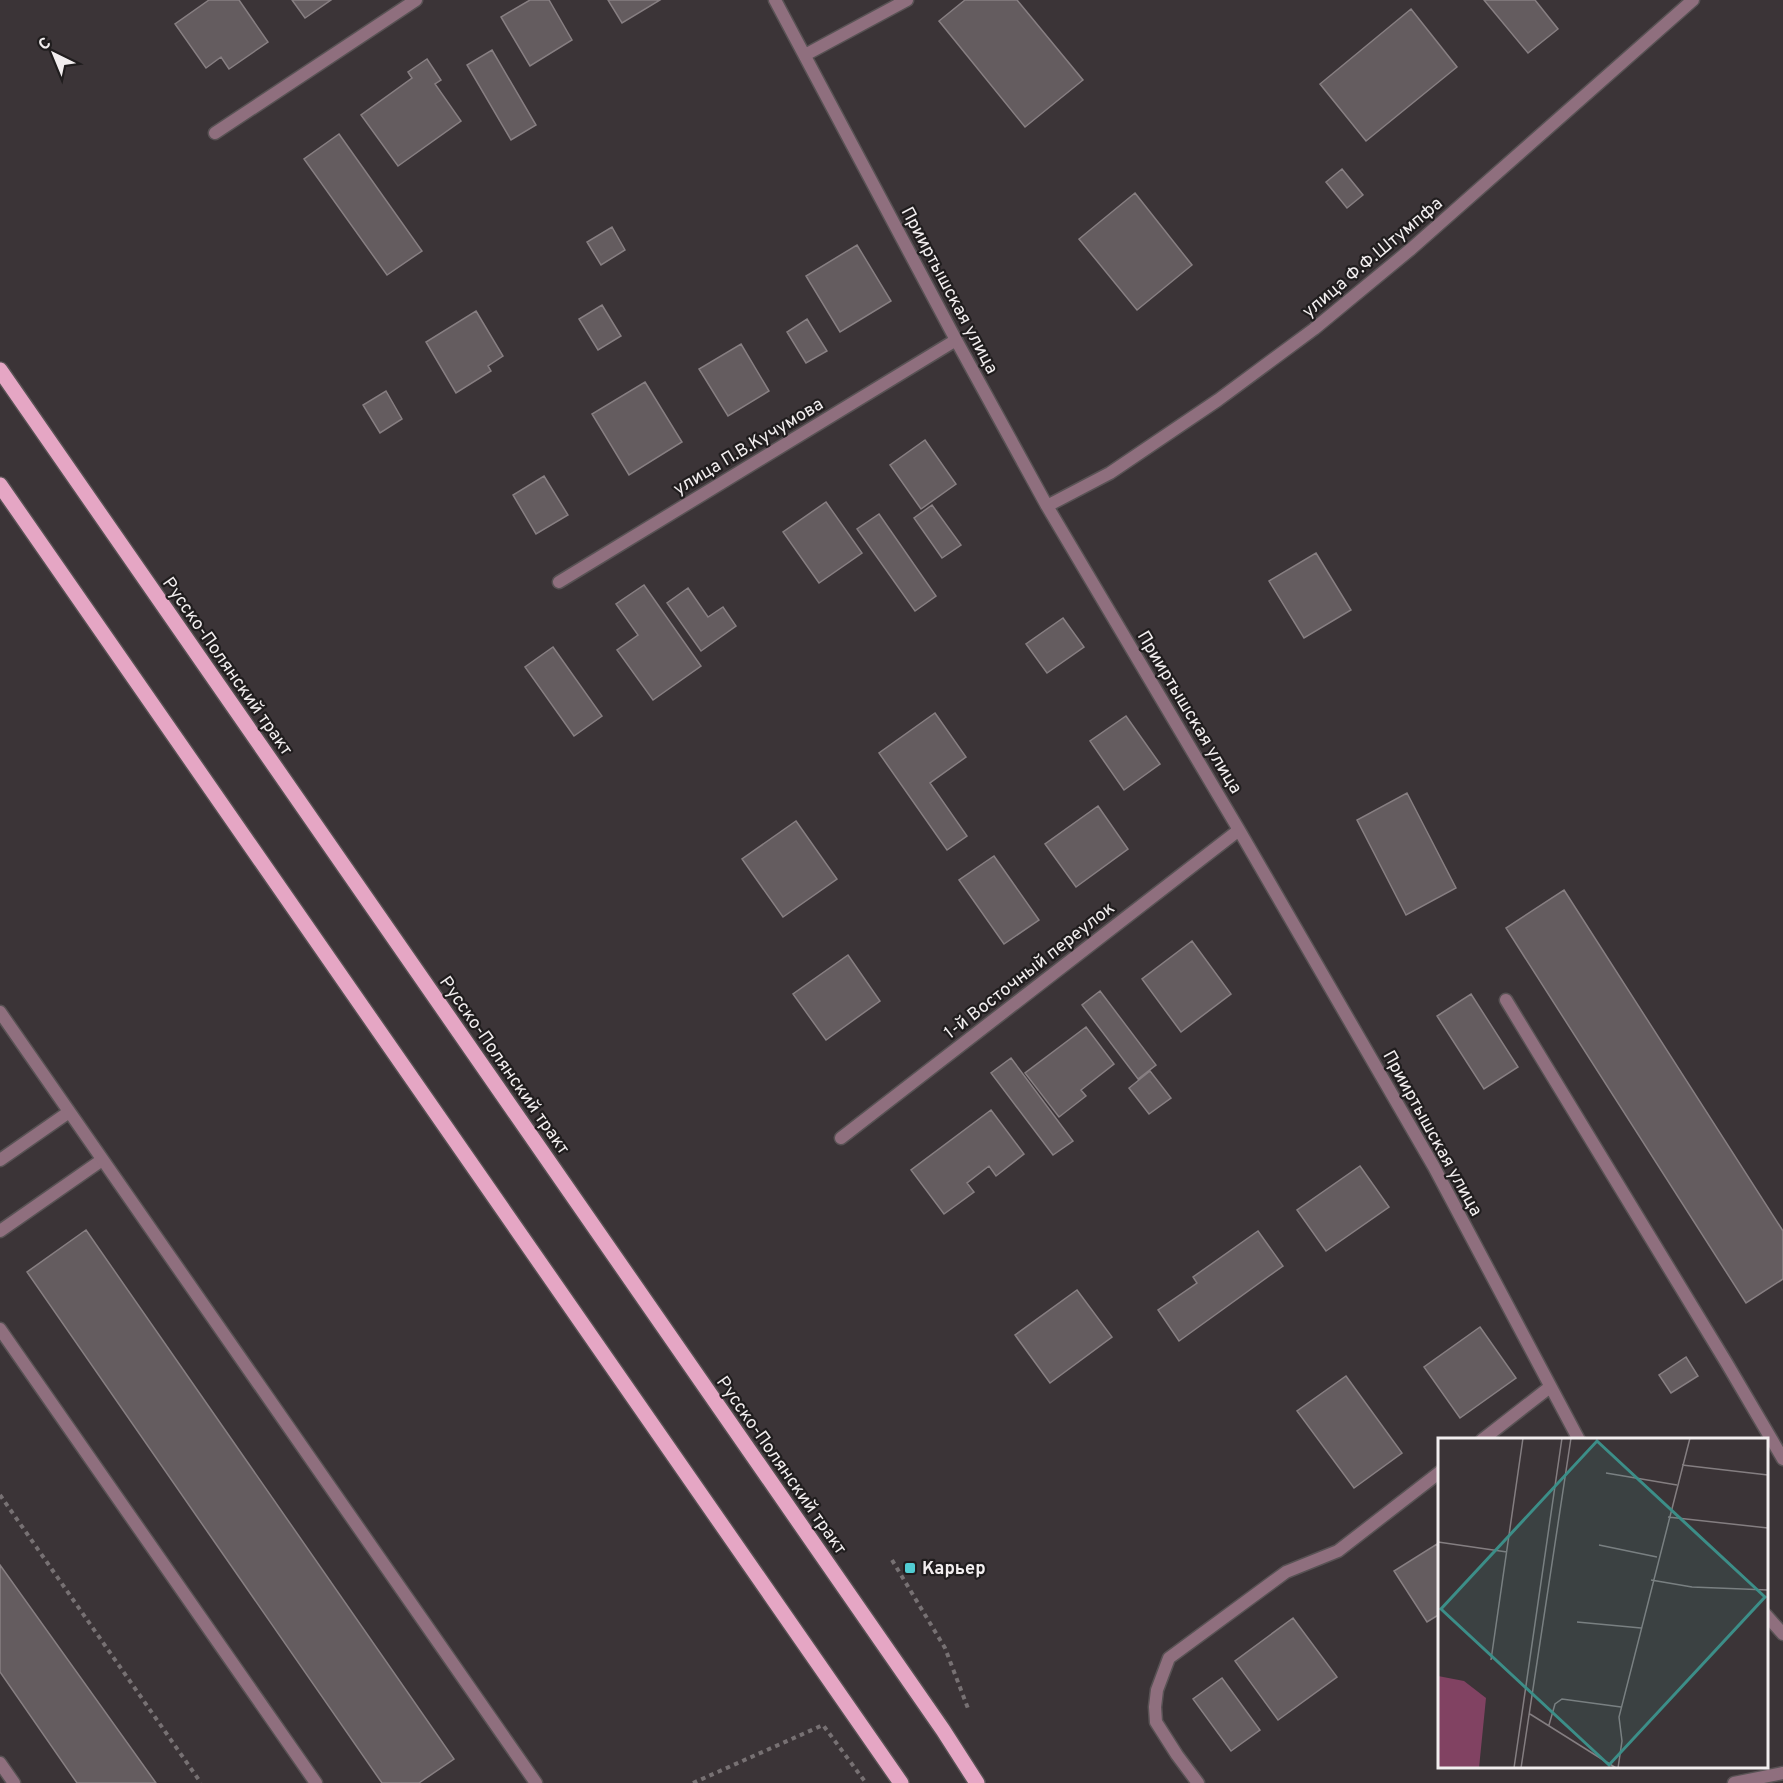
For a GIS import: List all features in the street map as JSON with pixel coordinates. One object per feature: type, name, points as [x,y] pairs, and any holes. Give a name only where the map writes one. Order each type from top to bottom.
[{"type":"main road","name":"Русско-Полянский тракт","points":[[0,370],[943,1730],[977,1783]]},
{"type":"main road","points":[[0,484],[901,1783]]},
{"type":"street","points":[[215,132],[416,0]]},
{"type":"street","name":"Прииртышская улица","points":[[776,0],[956,340],[1047,506],[1239,830],[1434,1167],[1578,1438]]},
{"type":"street","points":[[805,55],[908,0]]},
{"type":"street","name":"улица Ф.Ф.Штумпфа","points":[[1047,506],[1110,473],[1218,400],[1314,329],[1412,249],[1693,0]]},
{"type":"street","name":"улица П.В.Кучумова","points":[[559,582],[956,340]]},
{"type":"street","name":"1-й Восточный переулок","points":[[841,1138],[1239,830]]},
{"type":"street","points":[[1506,1000],[1783,1458]]},
{"type":"street","points":[[0,1012],[536,1783]]},
{"type":"street","points":[[0,1160],[69,1112]]},
{"type":"street","points":[[0,1231],[102,1160]]},
{"type":"street","points":[[0,1329],[316,1783]]},
{"type":"street","points":[[1485,1438],[1550,1387]]},
{"type":"street","points":[[1198,1783],[1156,1722],[1157,1690],[1169,1658],[1286,1572],[1338,1551],[1438,1474]]},
{"type":"street","points":[[1768,1616],[1783,1634]]},
{"type":"street","points":[[0,1763],[14,1783]]},
{"type":"street","points":[[1734,1783],[1783,1773]]},
{"type":"path","points":[[0,1495],[201,1783]]},
{"type":"path","points":[[892,1560],[945,1648],[969,1711]]},
{"type":"path","points":[[693,1783],[823,1725],[866,1783]]},
{"type":"building","points":[[209,0],[239,0],[268,42],[229,69],[221,57],[206,68],[175,24]]},
{"type":"building","points":[[292,0],[331,0],[305,18]]},
{"type":"building","points":[[530,0],[549,0],[572,40],[530,66],[501,17]]},
{"type":"building","points":[[608,0],[660,0],[622,23]]},
{"type":"building","points":[[965,0],[1017,0],[1083,80],[1025,127],[939,21]]},
{"type":"building","points":[[1484,0],[1535,0],[1558,29],[1528,53]]},
{"type":"building","points":[[1411,9],[1457,67],[1366,141],[1320,84]]},
{"type":"building","points":[[492,50],[536,125],[511,140],[467,65]]},
{"type":"building","points":[[427,59],[441,80],[435,84],[461,121],[398,166],[361,115],[412,78],[408,72]]},
{"type":"building","points":[[339,134],[422,251],[387,275],[304,159]]},
{"type":"building","points":[[1342,169],[1363,195],[1347,208],[1326,182]]},
{"type":"building","points":[[1135,193],[1192,265],[1137,310],[1079,239]]},
{"type":"building","points":[[612,227],[625,250],[601,265],[587,242]]},
{"type":"building","points":[[857,245],[891,301],[840,332],[806,276]]},
{"type":"building","points":[[602,305],[621,336],[598,350],[579,319]]},
{"type":"building","points":[[476,311],[503,356],[488,366],[491,371],[456,393],[426,342]]},
{"type":"building","points":[[807,319],[827,351],[806,363],[787,332]]},
{"type":"building","points":[[741,344],[769,391],[728,416],[699,369]]},
{"type":"building","points":[[645,382],[682,442],[629,475],[592,414]]},
{"type":"building","points":[[386,391],[402,419],[380,433],[363,405]]},
{"type":"building","points":[[925,440],[956,484],[921,509],[890,465]]},
{"type":"building","points":[[544,476],[568,515],[536,534],[513,495]]},
{"type":"building","points":[[826,502],[862,553],[819,583],[783,532]]},
{"type":"building","points":[[932,505],[961,545],[942,558],[914,518]]},
{"type":"building","points":[[879,514],[936,596],[915,611],[857,529]]},
{"type":"building","points":[[1316,553],[1351,610],[1304,638],[1269,581]]},
{"type":"building","points":[[644,585],[701,666],[653,700],[617,650],[638,635],[616,604]]},
{"type":"building","points":[[688,588],[708,617],[723,607],[736,626],[701,651],[667,603]]},
{"type":"building","points":[[1063,618],[1084,647],[1047,673],[1026,644]]},
{"type":"building","points":[[553,647],[602,716],[574,736],[525,667]]},
{"type":"building","points":[[935,713],[966,757],[930,783],[967,836],[947,850],[879,753]]},
{"type":"building","points":[[1126,716],[1160,764],[1124,790],[1090,741]]},
{"type":"building","points":[[1407,793],[1456,888],[1406,915],[1357,820]]},
{"type":"building","points":[[1098,806],[1128,849],[1076,887],[1045,844]]},
{"type":"building","points":[[796,821],[837,879],[783,917],[742,859]]},
{"type":"building","points":[[994,856],[1039,920],[1004,944],[959,880]]},
{"type":"building","points":[[1564,890],[1783,1231],[1783,1279],[1746,1303],[1506,928]]},
{"type":"building","points":[[1192,941],[1231,994],[1181,1032],[1142,979]]},
{"type":"building","points":[[848,955],[880,1001],[826,1040],[793,994]]},
{"type":"building","points":[[1100,991],[1156,1065],[1138,1079],[1082,1005]]},
{"type":"building","points":[[1471,994],[1518,1067],[1484,1089],[1437,1016]]},
{"type":"building","points":[[1086,1027],[1114,1064],[1081,1090],[1086,1096],[1059,1117],[1025,1073]]},
{"type":"building","points":[[1011,1058],[1073,1141],[1053,1155],[991,1073]]},
{"type":"building","points":[[1150,1071],[1171,1098],[1149,1114],[1129,1088]]},
{"type":"building","points":[[991,1110],[1024,1154],[996,1176],[989,1166],[967,1183],[974,1192],[944,1214],[911,1170]]},
{"type":"building","points":[[1360,1166],[1389,1207],[1326,1251],[1297,1210]]},
{"type":"building","points":[[86,1230],[454,1759],[419,1783],[382,1783],[27,1272]]},
{"type":"building","points":[[1258,1231],[1283,1266],[1179,1341],[1158,1310],[1197,1283],[1193,1277]]},
{"type":"building","points":[[1077,1290],[1112,1337],[1050,1383],[1015,1335]]},
{"type":"building","points":[[1480,1327],[1516,1378],[1460,1418],[1424,1367]]},
{"type":"building","points":[[1686,1357],[1698,1376],[1671,1393],[1659,1375]]},
{"type":"building","points":[[1346,1376],[1402,1453],[1354,1488],[1297,1411]]},
{"type":"building","points":[[1437,1544],[1438,1615],[1427,1622],[1394,1571]]},
{"type":"building","points":[[0,1565],[156,1783],[77,1783],[0,1672]]},
{"type":"building","points":[[1293,1618],[1337,1677],[1278,1720],[1235,1661]]},
{"type":"building","points":[[1222,1678],[1260,1730],[1231,1751],[1193,1699]]},
{"type":"place","name":"Карьер","points":[[910,1568]]}]
